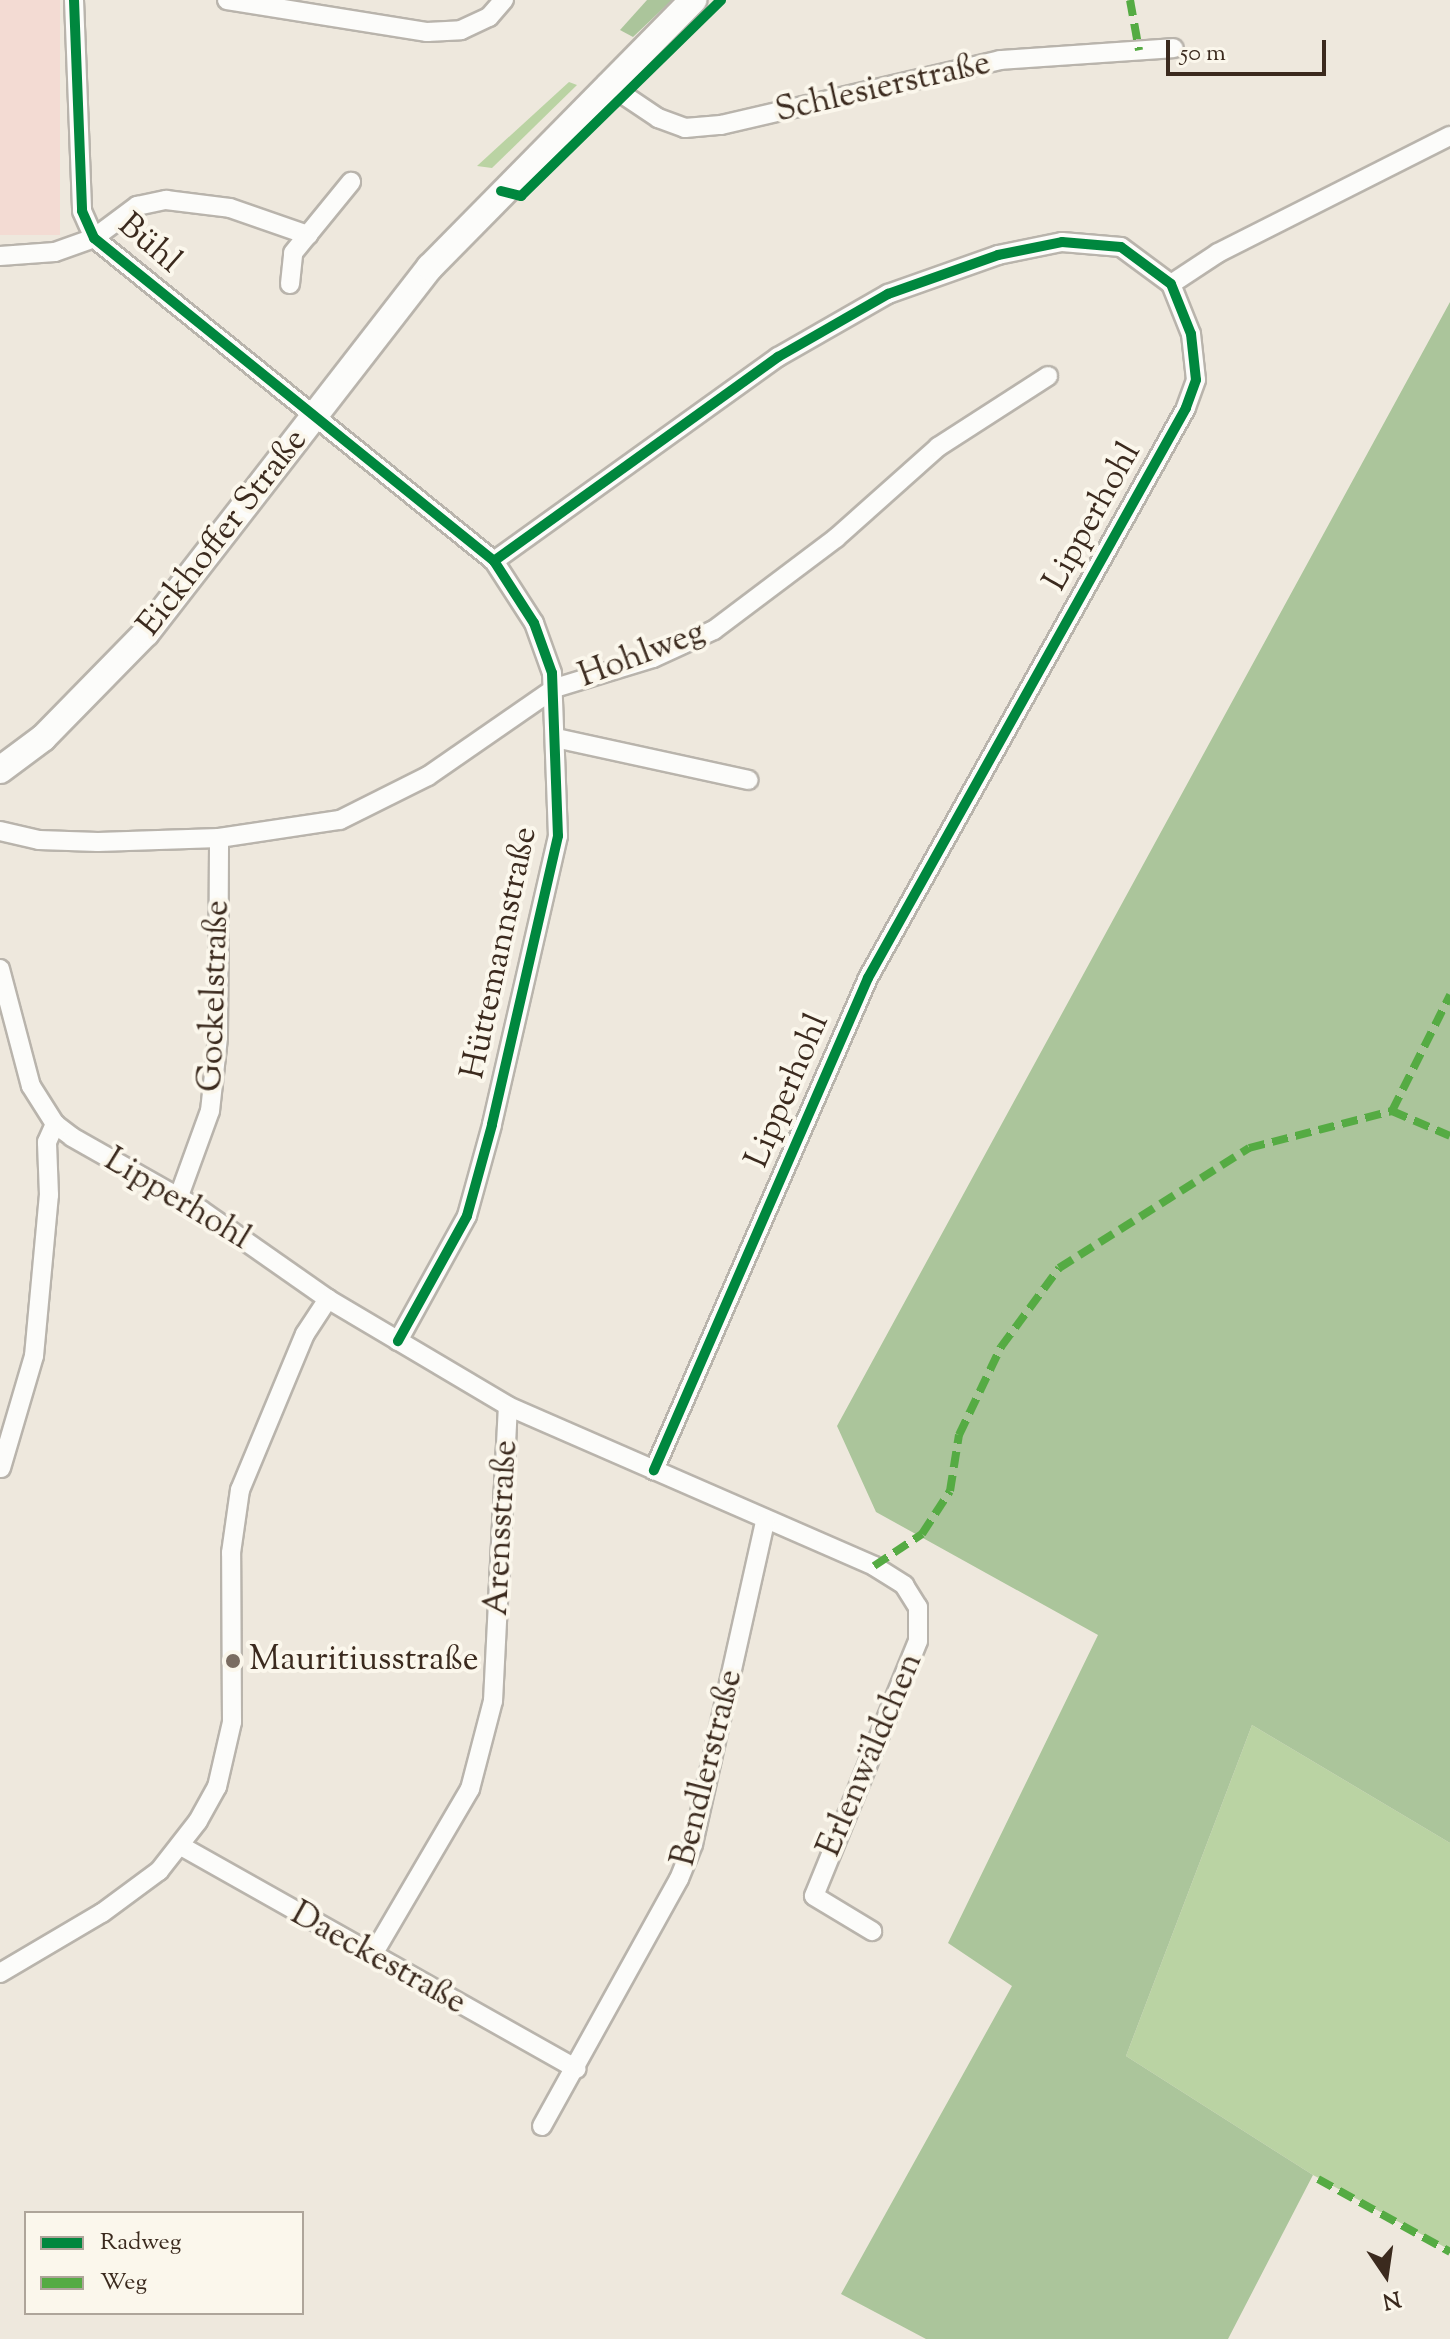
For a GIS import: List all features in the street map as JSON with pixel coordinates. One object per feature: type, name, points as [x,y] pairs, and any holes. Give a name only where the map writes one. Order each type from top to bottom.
[{"type":"main road","name":"Eickhoffer Straße","points":[[0,770],[43,738],[146,633],[447,247],[606,83],[693,0]]},
{"type":"street","name":"Bühl","points":[[74,0],[82,211],[94,238],[315,416]]},
{"type":"street","points":[[227,0],[282,4],[427,32],[461,30],[489,17],[504,0]]},
{"type":"street","name":"Schlesierstraße","points":[[606,83],[658,118],[685,128],[721,125],[1000,60],[1174,48]]},
{"type":"street","points":[[494,561],[778,357],[888,294],[998,255],[1062,242],[1121,247],[1171,284],[1218,253],[1450,136]]},
{"type":"street","points":[[290,284],[293,253],[351,182]]},
{"type":"street","points":[[0,256],[55,252],[94,238],[137,206],[166,200],[230,208],[308,235]]},
{"type":"street","name":"Lipperhohl","points":[[654,1470],[868,978],[1186,408],[1196,380],[1191,334],[1171,284]]},
{"type":"street","name":"Hohlweg","points":[[0,831],[83,842],[219,838],[340,820],[428,776],[555,688],[653,658],[714,630],[836,538],[938,447],[1048,376]]},
{"type":"street","name":"Hüttemannstraße","points":[[315,416],[494,561],[534,623],[555,688],[558,836],[492,1125],[467,1216],[398,1341]]},
{"type":"street","points":[[556,738],[748,780]]},
{"type":"street","name":"Gockelstraße","points":[[179,1196],[210,1111],[214,1082],[219,838]]},
{"type":"street","name":"Lipperhohl","points":[[0,969],[31,1086],[55,1124],[179,1196],[328,1299],[508,1406],[765,1521],[874,1566]]},
{"type":"street","points":[[1,1468],[34,1356],[49,1195],[47,1142],[55,1124]]},
{"type":"street","points":[[0,1973],[136,1890],[181,1846],[217,1787],[230,1736],[231,1553],[240,1490],[305,1334],[328,1299]]},
{"type":"street","name":"Arensstraße","points":[[372,1956],[470,1789],[493,1701],[508,1406]]},
{"type":"street","name":"Bendlerstraße","points":[[542,2126],[679,1879],[693,1844],[765,1521]]},
{"type":"street","name":"Erlenwäldchen","points":[[872,1931],[814,1896],[921,1628],[912,1595],[874,1566]]},
{"type":"street","name":"Daeckestraße","points":[[181,1846],[576,2069]]},
{"type":"shaded area","points":[[0,0],[60,0],[60,235],[0,235]]},
{"type":"green space","points":[[647,0],[672,0],[633,37],[620,30]]},
{"type":"green space","points":[[569,82],[577,85],[492,168],[477,166]]},
{"type":"green space","points":[[1450,302],[1450,1843],[1252,1725],[1126,2056],[1313,2175],[1228,2339],[926,2339],[841,2294],[1012,1986],[948,1943],[1098,1635],[876,1512],[837,1426]]},
{"type":"green space","points":[[1252,1725],[1450,1843],[1450,2250],[1313,2175],[1126,2056]]},
{"type":"marked path","points":[[1130,0],[1139,50]]},
{"type":"marked path","points":[[1392,1111],[1450,995]]},
{"type":"marked path","points":[[874,1566],[922,1534],[950,1491],[959,1435],[1001,1347],[1059,1268],[1249,1148],[1392,1111],[1450,1136]]},
{"type":"marked path","points":[[1318,2179],[1450,2252]]},
{"type":"cycle path","points":[[74,0],[82,211],[94,238],[494,561],[534,623],[552,673],[558,836],[492,1125],[467,1216],[398,1341]]},
{"type":"cycle path","points":[[501,191],[521,196],[721,0]]},
{"type":"cycle path","points":[[494,561],[778,357],[888,294],[998,255],[1062,242],[1121,247],[1171,284],[1191,334],[1196,380],[1186,408],[868,978],[654,1470]]},
{"type":"place","name":"Mauritiusstraße","points":[[233,1661]]}]
